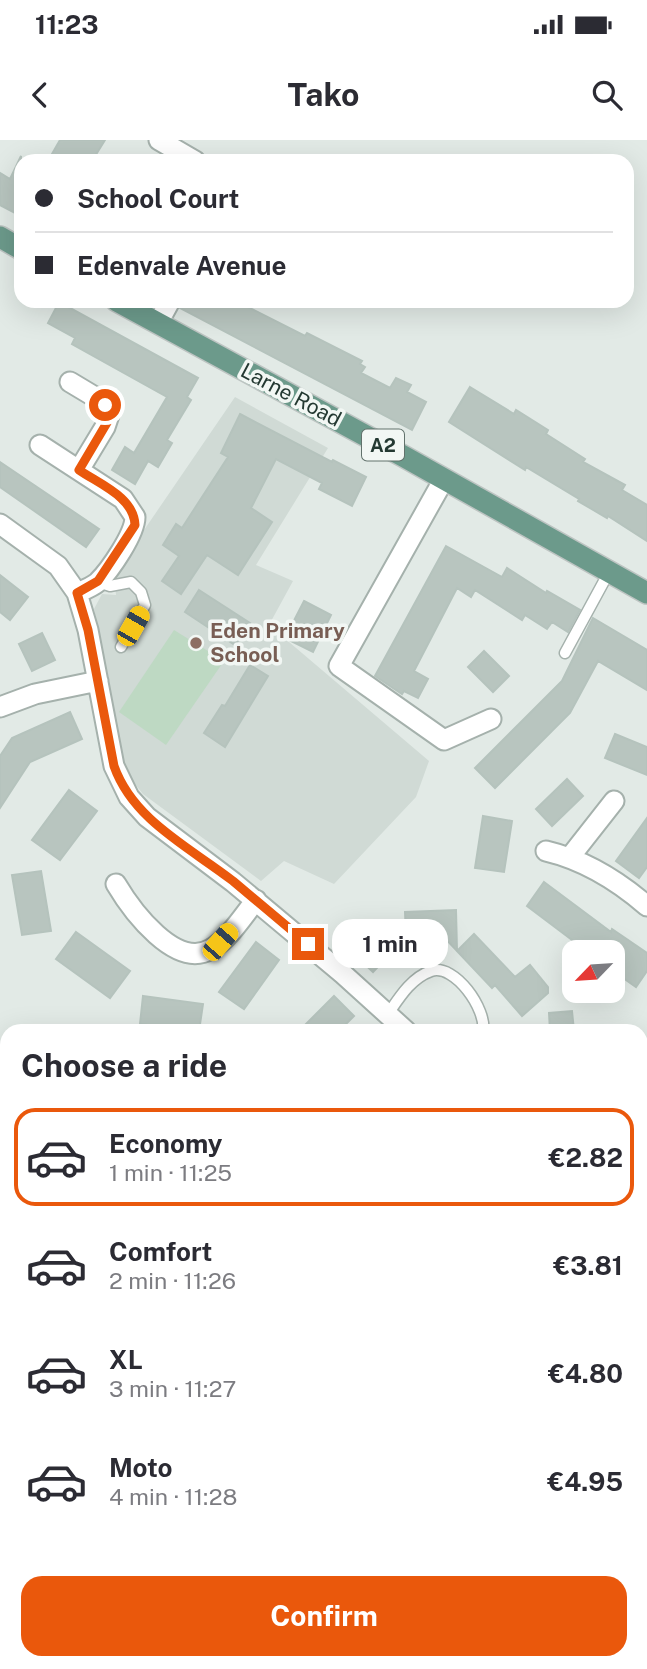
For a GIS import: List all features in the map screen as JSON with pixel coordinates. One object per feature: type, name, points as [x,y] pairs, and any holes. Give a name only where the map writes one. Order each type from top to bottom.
[{"type":"main road","name":"Larne Road","points":[[130,308],[647,593]]},
{"type":"street","points":[[159,140],[183,154]]},
{"type":"street","points":[[158,323],[166,308]]},
{"type":"street","points":[[70,382],[100,400],[109,415],[105,427],[79,470]]},
{"type":"street","points":[[40,444],[123,499],[135,517],[132,533],[98,581],[77,593]]},
{"type":"street","points":[[444,479],[339,666],[444,740],[491,719]]},
{"type":"street","points":[[0,524],[58,566],[77,593],[88,630],[114,766],[129,797],[147,817],[256,900],[399,1024]]},
{"type":"street","points":[[0,707],[35,694],[98,681]]},
{"type":"street","points":[[570,857],[614,801]]},
{"type":"street","points":[[546,851],[570,857],[606,875],[647,906]]},
{"type":"street","points":[[116,884],[138,915],[167,943],[185,953],[196,955],[215,947],[256,900]]},
{"type":"lane","points":[[565,653],[609,572]]},
{"type":"lane","points":[[98,581],[110,586],[131,582],[141,592],[145,605],[121,647]]},
{"type":"lane","points":[[388,1014],[417,978],[433,970],[449,973],[464,985],[477,1004],[484,1024]]},
{"type":"shaded area","name":"Eden Primary School","points":[[235,397],[328,448],[256,565],[293,581],[269,625],[429,761],[416,797],[334,884],[284,861],[261,881],[143,794],[126,773],[94,609],[102,594],[116,595],[114,574]]},
{"type":"green space","points":[[174,630],[224,661],[166,745],[119,712]]},
{"type":"building","points":[[60,140],[105,140],[96,154],[52,154]]},
{"type":"building","points":[[14,171],[14,212],[0,205],[0,173],[10,179]]},
{"type":"building","points":[[56,308],[70,308],[198,378],[187,397],[191,400],[167,440],[172,443],[158,467],[148,461],[135,484],[112,470],[125,447],[134,453],[167,397],[72,344],[75,338],[48,323]]},
{"type":"building","points":[[180,308],[250,308],[362,361],[360,364],[365,367],[361,373],[390,388],[396,378],[411,385],[407,392],[426,402],[412,430]]},
{"type":"building","points":[[470,387],[514,414],[516,410],[548,430],[546,434],[585,459],[583,462],[625,485],[622,490],[647,505],[647,541],[449,422]]},
{"type":"building","points":[[240,414],[366,477],[352,506],[319,489],[322,483],[276,459],[251,508],[272,522],[238,575],[207,555],[181,594],[162,581],[179,556],[163,545],[176,524],[182,528],[228,457],[221,453]]},
{"type":"building","points":[[0,462],[99,529],[86,547],[0,487]]},
{"type":"building","points":[[446,546],[502,577],[507,568],[546,593],[547,591],[580,610],[568,632],[552,622],[547,629],[525,615],[522,620],[475,590],[471,597],[457,588],[414,671],[428,679],[418,698],[404,691],[402,694],[375,676]]},
{"type":"building","points":[[0,575],[28,597],[10,620],[0,612]]},
{"type":"building","points":[[199,590],[250,623],[235,645],[185,612]]},
{"type":"building","points":[[304,601],[331,615],[313,652],[285,638]]},
{"type":"building","points":[[593,618],[647,650],[647,690],[598,661],[570,713],[495,788],[475,768],[562,681]]},
{"type":"building","points":[[42,633],[55,660],[32,671],[19,644]]},
{"type":"building","points":[[484,651],[509,676],[493,692],[468,667]]},
{"type":"building","points":[[250,665],[268,676],[225,747],[204,733],[222,705],[225,706]]},
{"type":"building","points":[[70,712],[82,739],[30,762],[0,808],[0,756],[12,738]]},
{"type":"building","points":[[615,734],[647,747],[647,775],[605,758]]},
{"type":"building","points":[[567,779],[583,796],[552,826],[536,809]]},
{"type":"building","points":[[69,790],[97,811],[60,860],[32,840]]},
{"type":"building","points":[[483,816],[512,821],[504,872],[475,868]]},
{"type":"building","points":[[647,818],[647,867],[639,878],[616,861]]},
{"type":"building","points":[[41,871],[51,931],[22,935],[12,875]]},
{"type":"building","points":[[544,882],[611,932],[612,929],[647,953],[647,971],[636,987],[625,979],[625,940],[572,940],[527,906]]},
{"type":"building","points":[[456,910],[457,951],[441,934],[406,935],[405,912]]},
{"type":"building","points":[[76,932],[130,971],[110,998],[56,959]]},
{"type":"building","points":[[372,934],[391,953],[373,972],[353,953]]},
{"type":"building","points":[[474,934],[515,977],[530,965],[548,987],[548,993],[522,1016],[495,985],[492,988],[457,951]]},
{"type":"building","points":[[256,942],[279,960],[244,1009],[219,992]]},
{"type":"building","points":[[143,996],[203,1004],[200,1024],[140,1024]]},
{"type":"building","points":[[334,996],[354,1016],[346,1024],[306,1024]]},
{"type":"building","points":[[572,1011],[573,1024],[550,1024],[549,1013]]},
{"type":"place","name":"Eden Primary School","points":[[196,643]]},
{"type":"route","points":[[105,405],[108,421],[79,470],[123,499],[135,517],[135,525],[98,581],[77,593],[88,630],[118,779],[136,807],[147,817],[233,881],[308,944]]}]
